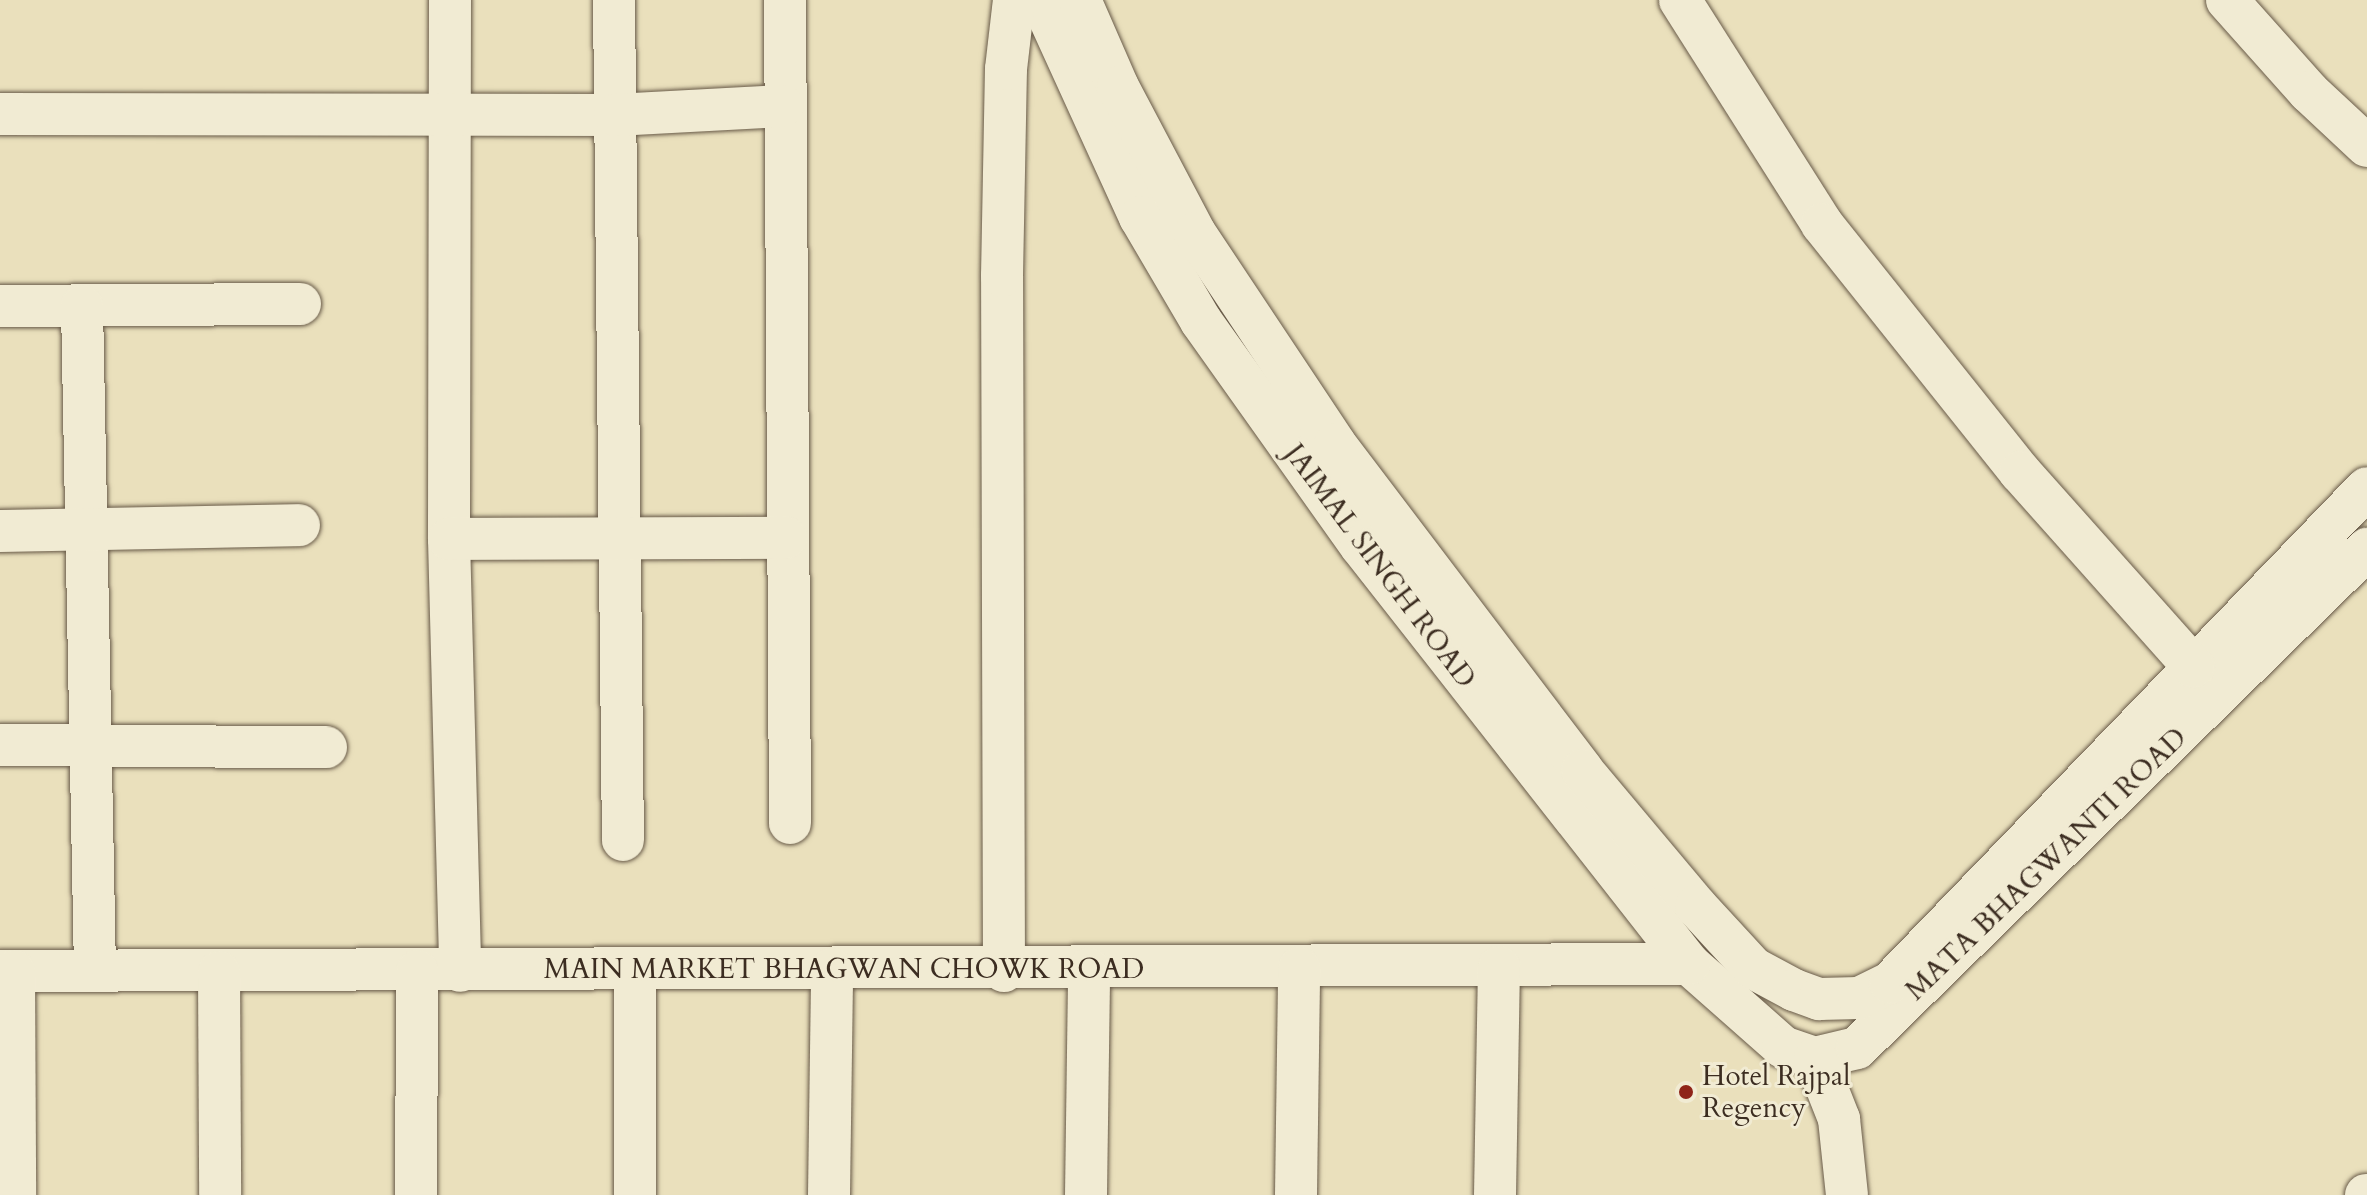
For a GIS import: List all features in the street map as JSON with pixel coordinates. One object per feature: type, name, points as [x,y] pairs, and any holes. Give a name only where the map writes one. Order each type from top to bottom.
[{"type":"street","points":[[450,0],[449,539],[460,971]]},
{"type":"street","points":[[614,0],[623,840]]},
{"type":"street","points":[[785,0],[783,106],[790,823]]},
{"type":"street","points":[[1004,971],[1002,276],[1006,69],[1014,0]]},
{"type":"street","name":"JAIMAL SINGH ROAD","points":[[1041,0],[1140,217],[1201,321],[1361,546],[1689,964],[1783,1047],[1815,1058]]},
{"type":"street","points":[[1080,0],[1118,87],[1195,233],[1335,444],[1582,770],[1753,968],[1819,999],[1859,998],[1890,983],[2367,488]]},
{"type":"street","points":[[1680,0],[1841,249],[2020,472],[2194,667]]},
{"type":"street","points":[[2227,0],[2309,92],[2367,146]]},
{"type":"street","points":[[0,114],[615,115],[783,106]]},
{"type":"street","points":[[0,306],[300,304]]},
{"type":"street","points":[[82,306],[83,531],[95,971]]},
{"type":"street","points":[[0,531],[299,525]]},
{"type":"street","points":[[449,539],[786,538]]},
{"type":"street","name":"MATA BHAGWANTI ROAD","points":[[1815,1058],[1857,1048],[2367,549]]},
{"type":"street","points":[[0,745],[326,747]]},
{"type":"street","name":"MAIN MARKET BHAGWAN CHOWK ROAD","points":[[7,971],[1004,971],[1689,964]]},
{"type":"street","points":[[1495,1195],[1499,967]]},
{"type":"street","points":[[1296,1195],[1299,968]]},
{"type":"street","points":[[829,1195],[832,969]]},
{"type":"street","points":[[1086,1195],[1089,969]]},
{"type":"street","points":[[635,970],[635,1195]]},
{"type":"street","points":[[7,971],[15,1195]]},
{"type":"street","points":[[416,1195],[417,971]]},
{"type":"street","points":[[219,972],[220,1195]]},
{"type":"street","points":[[1815,1058],[1839,1119],[1847,1195]]},
{"type":"place","name":"Hotel Rajpal Regency","points":[[1686,1092]]}]
